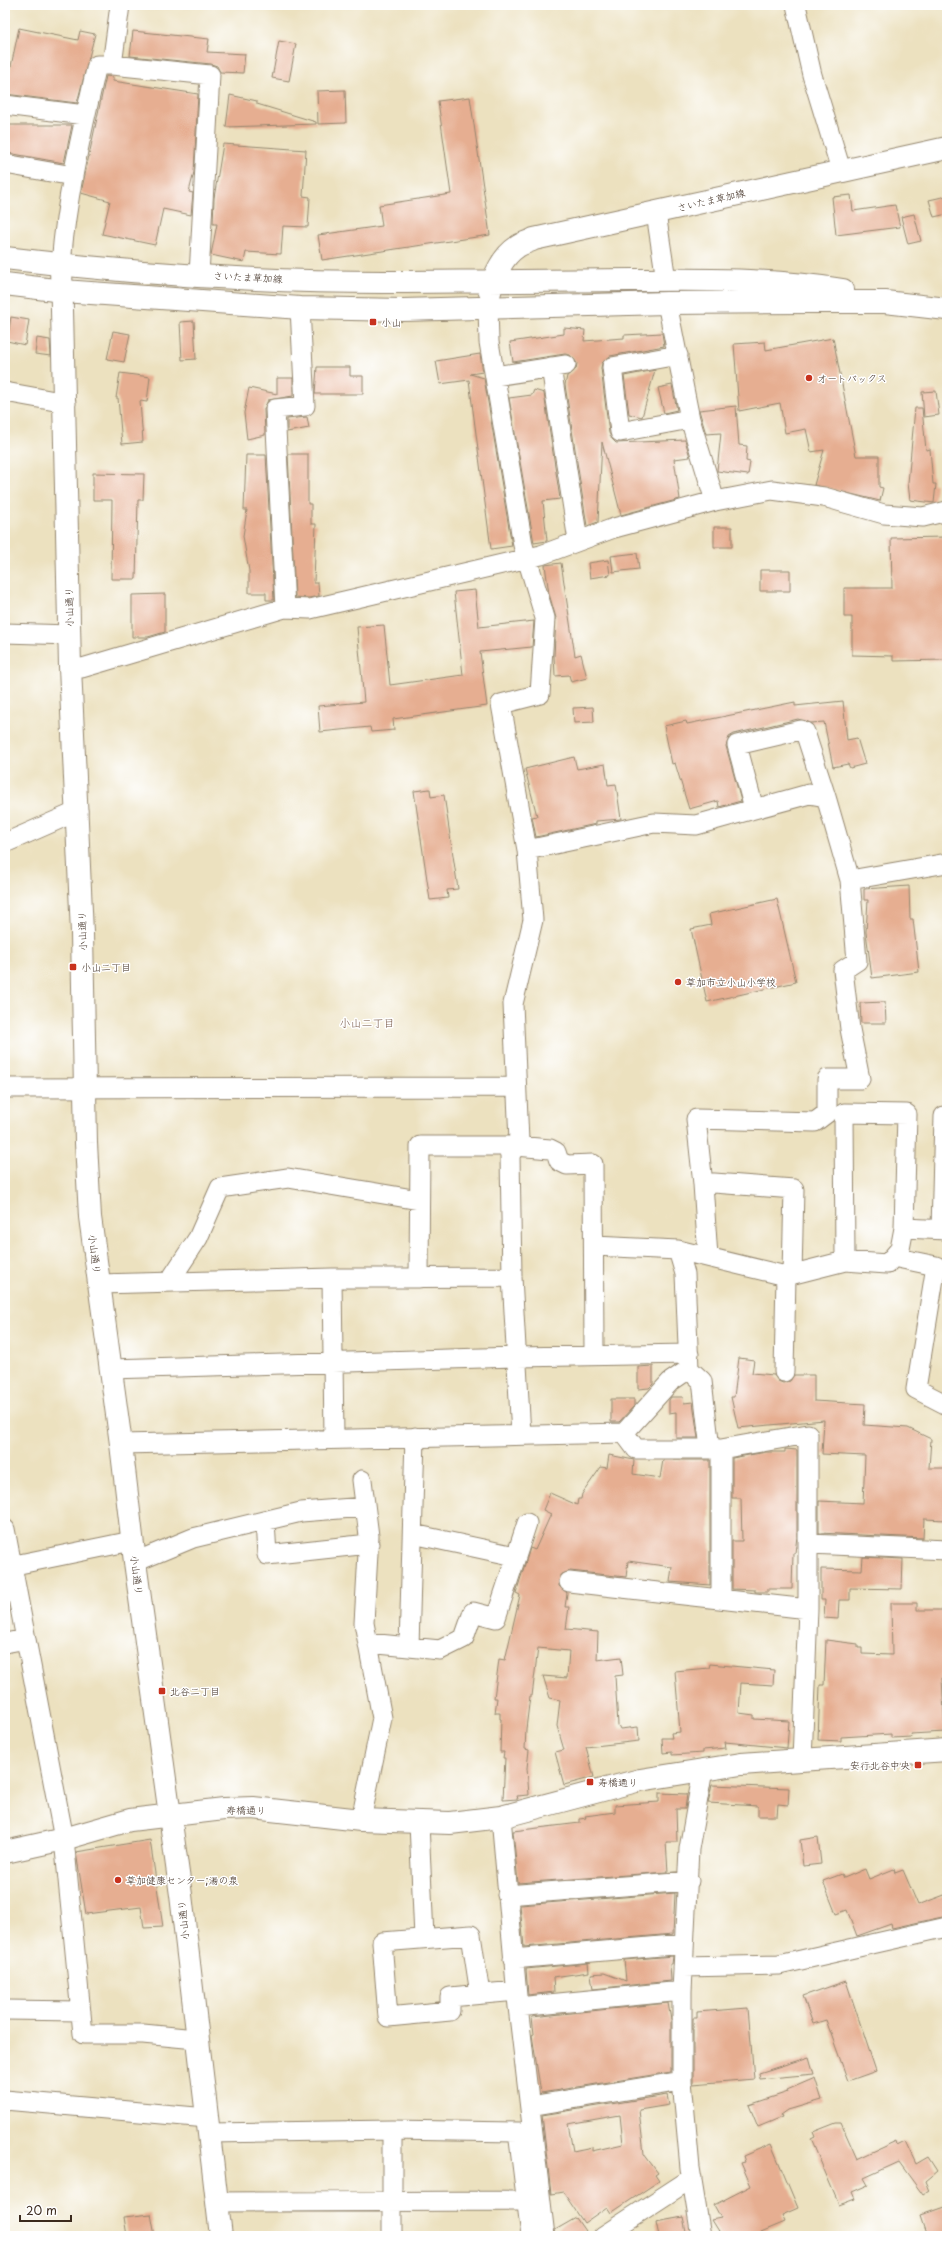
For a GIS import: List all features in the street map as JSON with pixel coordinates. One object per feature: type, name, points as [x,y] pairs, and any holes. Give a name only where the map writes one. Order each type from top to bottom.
[{"type":"street","points":[[112,65],[120,5]]},
{"type":"street","points":[[796,5],[812,75],[841,170]]},
{"type":"street","points":[[62,265],[64,224],[85,115],[97,65],[112,65],[210,75],[199,275]]},
{"type":"street","points":[[5,105],[85,115]]},
{"type":"street","name":"さいたま草加線","points":[[488,307],[492,281],[504,261],[517,247],[534,240],[841,170],[947,148]]},
{"type":"street","points":[[5,164],[73,176]]},
{"type":"street","points":[[656,213],[666,280]]},
{"type":"street","name":"さいたま草加線","points":[[5,258],[62,265],[199,275],[402,282],[728,281],[822,287],[858,293],[885,302]]},
{"type":"street","name":"小山通り","points":[[62,265],[66,403],[70,667],[78,811],[86,1144],[90,1218],[170,1815],[221,2236]]},
{"type":"street","name":"さいたま草加線","points":[[5,284],[63,291],[300,308],[403,310],[667,303],[885,302],[947,309]]},
{"type":"street","points":[[667,303],[690,419],[715,501]]},
{"type":"street","points":[[488,307],[489,342],[523,545],[546,618],[540,694],[501,704],[527,850],[533,920],[512,1004],[519,1141],[510,1155],[512,1277],[521,1435]]},
{"type":"street","points":[[285,608],[275,409],[305,406],[300,308]]},
{"type":"street","points":[[678,355],[612,367],[620,432],[690,419]]},
{"type":"street","points":[[495,376],[559,366],[578,541]]},
{"type":"street","points":[[5,392],[66,403]]},
{"type":"street","points":[[70,667],[82,668],[285,608],[310,609],[528,557],[614,528],[715,501],[772,490],[824,498],[884,514],[923,517],[947,511]]},
{"type":"street","points":[[5,632],[70,635]]},
{"type":"street","points":[[708,1257],[703,1184],[696,1119],[815,1122],[827,1113],[827,1079],[860,1079],[850,1029],[843,970],[857,960],[850,880],[805,732],[802,730],[737,745],[754,809]]},
{"type":"street","points":[[527,850],[654,823],[696,825],[809,794],[826,798]]},
{"type":"street","points":[[5,843],[78,811]]},
{"type":"street","points":[[850,880],[947,863]]},
{"type":"street","points":[[5,1088],[516,1087]]},
{"type":"street","points":[[594,1246],[678,1250],[789,1275],[845,1261],[887,1264],[900,1249],[904,1228],[907,1114],[844,1112],[831,1119],[819,1119]]},
{"type":"street","points":[[844,1112],[845,1261]]},
{"type":"street","points":[[904,1228],[944,1230],[944,1116],[947,1116]]},
{"type":"street","points":[[419,1278],[420,1146],[516,1146],[550,1149],[556,1152],[559,1161],[568,1165],[593,1164],[594,1355]]},
{"type":"street","points":[[169,1282],[198,1238],[220,1188],[288,1178],[419,1200]]},
{"type":"street","points":[[703,1184],[714,1183],[794,1189],[784,1372]]},
{"type":"street","points":[[678,1250],[685,1274],[689,1361],[702,1381],[716,1449],[721,1599]]},
{"type":"street","points":[[893,1257],[936,1266],[916,1389],[947,1405]]},
{"type":"street","points":[[99,1284],[332,1278],[512,1277]]},
{"type":"street","points":[[332,1278],[334,1439]]},
{"type":"street","points":[[111,1369],[517,1356],[594,1355],[689,1361]]},
{"type":"street","points":[[121,1444],[624,1433],[689,1361]]},
{"type":"street","points":[[624,1433],[636,1449],[716,1449],[808,1434],[808,1609],[802,1760]]},
{"type":"street","points":[[409,1647],[415,1437]]},
{"type":"street","points":[[361,1820],[382,1718],[364,1622],[369,1544],[362,1480]]},
{"type":"street","points":[[9,1567],[134,1552],[301,1512],[365,1507]]},
{"type":"street","points":[[265,1521],[267,1555],[369,1544]]},
{"type":"street","points":[[368,1643],[440,1650],[464,1638],[473,1612],[496,1618],[527,1523]]},
{"type":"street","points":[[5,1529],[9,1567],[26,1639],[64,1839],[83,2034],[143,2034],[196,2039]]},
{"type":"street","points":[[413,1534],[515,1556]]},
{"type":"street","points":[[809,1544],[947,1550]]},
{"type":"street","points":[[569,1582],[808,1609]]},
{"type":"street","points":[[5,1643],[26,1639]]},
{"type":"street","name":"寿橋通り","points":[[5,1852],[64,1839],[130,1820],[224,1809],[252,1808],[361,1820],[450,1823],[497,1818],[640,1780],[741,1764],[947,1750]]},
{"type":"street","points":[[701,2236],[692,2178],[682,2081],[682,1991],[689,1881],[689,1849],[704,1770]]},
{"type":"street","points":[[497,1818],[507,1894],[517,1999],[545,2236]]},
{"type":"street","points":[[418,1823],[424,1938]]},
{"type":"street","points":[[507,1894],[689,1881]]},
{"type":"street","points":[[683,1967],[779,1965],[947,1926]]},
{"type":"street","points":[[480,1994],[471,1935],[382,1942],[388,2017],[450,2011],[450,1997],[480,1994],[517,1999],[682,1991]]},
{"type":"street","points":[[514,1960],[684,1944]]},
{"type":"street","points":[[5,2010],[81,2011]]},
{"type":"street","points":[[530,2106],[682,2081]]},
{"type":"street","points":[[5,2100],[208,2125],[522,2132],[531,2236]]},
{"type":"street","points":[[392,2130],[392,2236]]},
{"type":"street","points":[[603,2236],[692,2178]]},
{"type":"street","points":[[216,2202],[392,2200],[527,2201]]},
{"type":"building","points":[[19,28],[78,40],[80,31],[95,34],[77,103],[5,94],[5,84],[7,75],[9,76]]},
{"type":"building","points":[[133,31],[209,39],[207,52],[245,54],[243,73],[220,72],[217,66],[211,64],[130,56]]},
{"type":"building","points":[[279,41],[296,44],[289,81],[272,78]]},
{"type":"building","points":[[106,76],[113,77],[113,81],[198,94],[194,172],[189,192],[193,193],[191,215],[163,209],[155,245],[102,234],[110,201],[81,193]]},
{"type":"building","points":[[345,90],[346,123],[318,124],[317,91]]},
{"type":"building","points":[[230,95],[257,101],[257,104],[316,122],[316,124],[226,127]]},
{"type":"building","points":[[470,97],[490,235],[322,260],[318,235],[382,226],[379,205],[451,194],[438,101]]},
{"type":"building","points":[[8,125],[72,125],[64,163],[8,153]]},
{"type":"building","points":[[223,144],[306,150],[303,196],[310,197],[308,227],[283,226],[281,254],[246,252],[244,262],[211,255],[217,224],[213,224],[214,198]]},
{"type":"building","points":[[851,195],[853,211],[895,205],[900,227],[836,235],[832,197]]},
{"type":"building","points":[[947,196],[947,214],[934,217],[929,200]]},
{"type":"building","points":[[914,214],[921,241],[908,244],[901,217]]},
{"type":"building","points":[[11,317],[29,320],[25,345],[7,341]]},
{"type":"building","points":[[194,321],[196,359],[182,360],[180,322]]},
{"type":"building","points":[[564,328],[585,330],[584,341],[624,338],[624,335],[662,333],[664,346],[610,356],[602,363],[601,368],[609,433],[616,443],[685,440],[690,457],[674,459],[680,499],[621,515],[602,442],[598,522],[587,526],[565,385],[567,376],[576,369],[577,363],[570,355],[565,354],[513,362],[510,342],[564,334]]},
{"type":"building","points":[[113,331],[130,334],[124,362],[107,359]]},
{"type":"building","points":[[37,338],[50,340],[51,356],[35,354]]},
{"type":"building","points":[[833,338],[856,456],[879,456],[879,487],[883,488],[880,501],[814,485],[824,450],[811,452],[806,429],[785,433],[780,403],[739,411],[734,344],[765,342],[766,350]]},
{"type":"building","points":[[480,354],[483,372],[470,374],[484,378],[512,546],[491,549],[469,380],[440,384],[436,361]]},
{"type":"building","points":[[317,367],[350,367],[350,376],[363,376],[363,394],[315,394]]},
{"type":"building","points":[[655,370],[642,417],[629,414],[624,376]]},
{"type":"building","points":[[120,373],[150,377],[147,402],[140,401],[143,442],[122,444],[118,398],[116,398]]},
{"type":"building","points":[[277,378],[293,378],[293,396],[268,400],[264,409],[265,435],[247,439],[244,413],[249,388],[277,394]]},
{"type":"building","points":[[672,385],[677,410],[664,413],[658,388]]},
{"type":"building","points":[[534,390],[544,393],[560,499],[543,501],[547,541],[534,543],[509,398],[532,395]]},
{"type":"building","points":[[936,391],[939,415],[924,417],[922,392]]},
{"type":"building","points":[[736,406],[739,445],[747,446],[746,461],[750,462],[748,475],[717,471],[721,433],[706,434],[699,410]]},
{"type":"building","points":[[915,408],[922,408],[926,450],[930,449],[933,484],[936,484],[934,503],[910,500],[908,483]]},
{"type":"building","points":[[307,417],[309,428],[287,432],[287,419]]},
{"type":"building","points":[[288,454],[308,454],[308,504],[311,504],[311,524],[316,524],[314,583],[318,583],[319,596],[309,598],[295,597]]},
{"type":"building","points":[[246,455],[266,455],[274,600],[266,600],[266,593],[249,593],[249,571],[243,536],[247,510],[244,510]]},
{"type":"building","points":[[93,473],[144,474],[143,500],[138,500],[136,579],[111,579],[112,500],[93,500]]},
{"type":"building","points":[[714,527],[732,527],[732,547],[714,547]]},
{"type":"building","points":[[947,537],[947,660],[893,661],[893,656],[852,655],[852,617],[844,617],[844,588],[892,588],[891,538]]},
{"type":"building","points":[[637,553],[639,569],[613,572],[611,556]]},
{"type":"building","points":[[608,560],[610,575],[590,578],[588,563]]},
{"type":"building","points":[[561,563],[575,656],[581,654],[587,678],[571,682],[569,675],[555,676],[554,656],[556,618],[549,594],[545,565]]},
{"type":"building","points":[[760,570],[790,570],[790,591],[760,591]]},
{"type":"building","points":[[475,590],[479,627],[534,621],[532,647],[480,652],[487,706],[393,719],[394,730],[371,732],[370,727],[320,732],[318,706],[364,702],[357,627],[384,625],[390,685],[463,675],[454,592]]},
{"type":"building","points":[[165,594],[165,632],[148,637],[132,637],[132,595]]},
{"type":"building","points":[[843,701],[847,740],[857,738],[865,764],[850,768],[848,764],[833,767],[824,722],[811,723],[798,719],[734,734],[729,737],[726,746],[741,801],[719,807],[718,801],[689,809],[675,763],[672,764],[664,726],[686,721],[687,724],[795,702],[795,706]]},
{"type":"building","points":[[593,707],[594,722],[574,723],[573,708]]},
{"type":"building","points":[[574,757],[577,769],[605,764],[608,785],[616,784],[621,819],[596,821],[596,824],[536,837],[532,817],[537,816],[525,769]]},
{"type":"building","points":[[430,789],[431,797],[444,795],[458,889],[447,890],[448,898],[430,900],[414,791]]},
{"type":"building","points":[[909,886],[910,919],[913,919],[919,972],[872,978],[866,932],[868,900],[864,900],[864,889]]},
{"type":"building","points":[[777,899],[796,982],[707,1002],[691,929],[711,925],[709,914]]},
{"type":"building","points":[[885,1002],[886,1023],[861,1023],[860,1003]]},
{"type":"building","points":[[739,1358],[754,1360],[752,1373],[774,1375],[778,1381],[783,1383],[790,1381],[794,1375],[814,1375],[814,1401],[865,1404],[864,1425],[908,1428],[931,1439],[929,1468],[947,1468],[947,1520],[924,1519],[923,1538],[819,1533],[819,1501],[863,1503],[865,1456],[822,1454],[824,1420],[738,1428],[731,1397],[734,1397]]},
{"type":"building","points":[[653,1366],[653,1384],[649,1388],[638,1389],[638,1367]]},
{"type":"building","points":[[671,1397],[683,1397],[684,1403],[693,1402],[698,1438],[676,1438],[676,1412],[669,1413],[669,1400]]},
{"type":"building","points":[[611,1399],[634,1399],[634,1406],[619,1422],[611,1422]]},
{"type":"building","points":[[785,1449],[797,1450],[797,1536],[795,1553],[793,1553],[792,1589],[768,1589],[768,1592],[755,1592],[755,1590],[732,1589],[732,1541],[742,1541],[741,1498],[732,1498],[732,1458],[766,1452],[785,1452]]},
{"type":"building","points":[[609,1455],[634,1460],[633,1474],[660,1478],[663,1460],[710,1460],[710,1585],[670,1582],[672,1567],[628,1561],[626,1577],[570,1571],[560,1575],[559,1586],[567,1593],[565,1607],[569,1607],[566,1629],[598,1632],[597,1660],[621,1657],[623,1675],[615,1676],[618,1725],[620,1729],[638,1727],[639,1741],[586,1747],[594,1777],[564,1785],[555,1752],[564,1750],[557,1726],[560,1700],[550,1698],[543,1676],[567,1678],[569,1651],[538,1648],[526,1729],[525,1749],[529,1750],[527,1768],[529,1795],[517,1796],[518,1799],[503,1800],[505,1758],[503,1758],[504,1752],[500,1752],[501,1719],[500,1713],[495,1713],[497,1698],[494,1698],[499,1659],[505,1660],[520,1595],[516,1593],[530,1548],[535,1550],[551,1514],[543,1510],[550,1493],[577,1505],[578,1499],[581,1499],[582,1494],[601,1467],[607,1468]]},
{"type":"building","points":[[863,1557],[903,1559],[902,1589],[850,1588],[850,1600],[839,1600],[838,1619],[824,1618],[825,1600],[821,1600],[821,1569],[862,1570]]},
{"type":"building","points":[[891,1603],[917,1603],[917,1610],[947,1610],[947,1678],[942,1678],[945,1732],[911,1734],[912,1737],[891,1738],[891,1734],[841,1737],[841,1741],[818,1740],[820,1685],[824,1685],[826,1640],[858,1644],[858,1648],[862,1648],[862,1654],[892,1655]]},
{"type":"building","points":[[710,1664],[774,1670],[773,1685],[741,1683],[739,1713],[754,1715],[754,1719],[789,1721],[787,1748],[725,1742],[726,1748],[703,1750],[703,1753],[672,1755],[672,1752],[663,1753],[662,1738],[672,1738],[671,1733],[680,1732],[675,1671],[709,1668]]},
{"type":"building","points":[[712,1785],[789,1788],[788,1805],[778,1804],[777,1816],[758,1816],[758,1806],[708,1803]]},
{"type":"building","points":[[659,1793],[687,1794],[685,1809],[676,1809],[677,1842],[666,1842],[668,1872],[518,1883],[513,1831],[580,1823],[580,1819],[586,1818],[585,1816],[615,1812],[615,1805],[659,1802]]},
{"type":"building","points":[[818,1837],[821,1864],[803,1866],[800,1840]]},
{"type":"building","name":"草加健康センター;湯の泉","points":[[150,1840],[163,1927],[144,1928],[141,1907],[86,1914],[76,1852]]},
{"type":"building","points":[[865,1869],[869,1879],[894,1869],[895,1873],[903,1870],[918,1905],[947,1894],[947,1916],[892,1928],[891,1924],[857,1936],[847,1910],[836,1914],[823,1881],[842,1874],[844,1878]]},
{"type":"building","points":[[675,1893],[673,1934],[524,1947],[520,1905]]},
{"type":"building","points":[[673,1956],[672,1964],[670,1964],[671,1981],[593,1989],[591,1974],[604,1973],[626,1981],[624,1960]]},
{"type":"building","points":[[588,1963],[589,1972],[553,1977],[554,1992],[528,1995],[526,1969]]},
{"type":"building","points":[[846,1981],[876,2071],[848,2081],[826,2020],[813,2024],[803,1996]]},
{"type":"building","points":[[668,2003],[671,2020],[671,2072],[541,2093],[532,2035],[534,2034],[532,2017]]},
{"type":"building","points":[[748,2008],[754,2079],[693,2084],[693,2018],[697,2018],[697,2012]]},
{"type":"building","points":[[809,2057],[814,2074],[760,2079],[759,2073]]},
{"type":"building","points":[[815,2078],[822,2100],[788,2110],[781,2115],[782,2117],[758,2127],[749,2105],[788,2092],[787,2090]]},
{"type":"building","points":[[667,2095],[669,2105],[639,2110],[644,2154],[658,2173],[655,2175],[659,2181],[611,2213],[607,2207],[584,2223],[563,2192],[551,2194],[542,2115]],"holes":[[[620,2115],[623,2144],[592,2151],[592,2147],[573,2151],[568,2124]]]},
{"type":"building","points":[[836,2123],[841,2123],[857,2159],[896,2141],[897,2145],[905,2141],[916,2164],[928,2157],[937,2171],[925,2181],[929,2191],[923,2195],[899,2162],[864,2178],[868,2185],[852,2192],[855,2199],[839,2205],[811,2139],[815,2137],[813,2132]]},
{"type":"building","points":[[771,2144],[798,2208],[782,2215],[785,2222],[761,2232],[764,2236],[721,2236],[711,2220],[721,2218],[714,2205],[751,2186],[741,2163],[745,2162],[743,2156]]},
{"type":"building","points":[[947,2206],[947,2236],[928,2236],[921,2215]]},
{"type":"building","points":[[151,2214],[155,2236],[127,2236],[124,2217]]},
{"type":"building","points":[[683,2217],[687,2236],[659,2236],[656,2222]]},
{"type":"building","points":[[576,2218],[585,2231],[578,2236],[556,2236],[555,2230]]},
{"type":"place","name":"小山","points":[[373,322]]},
{"type":"place","name":"オートバックス","points":[[809,378]]},
{"type":"place","name":"小山二丁目","points":[[73,967]]},
{"type":"place","name":"草加市立小山小学校","points":[[678,982]]},
{"type":"place","name":"北谷二丁目","points":[[162,1691]]},
{"type":"place","name":"安行北谷中央","points":[[918,1765]]},
{"type":"place","name":"寿橋通り","points":[[590,1782]]},
{"type":"place","name":"草加健康センター;湯の泉","points":[[118,1880]]},
{"type":"district","name":"小山二丁目","points":[[367,1023]]}]
